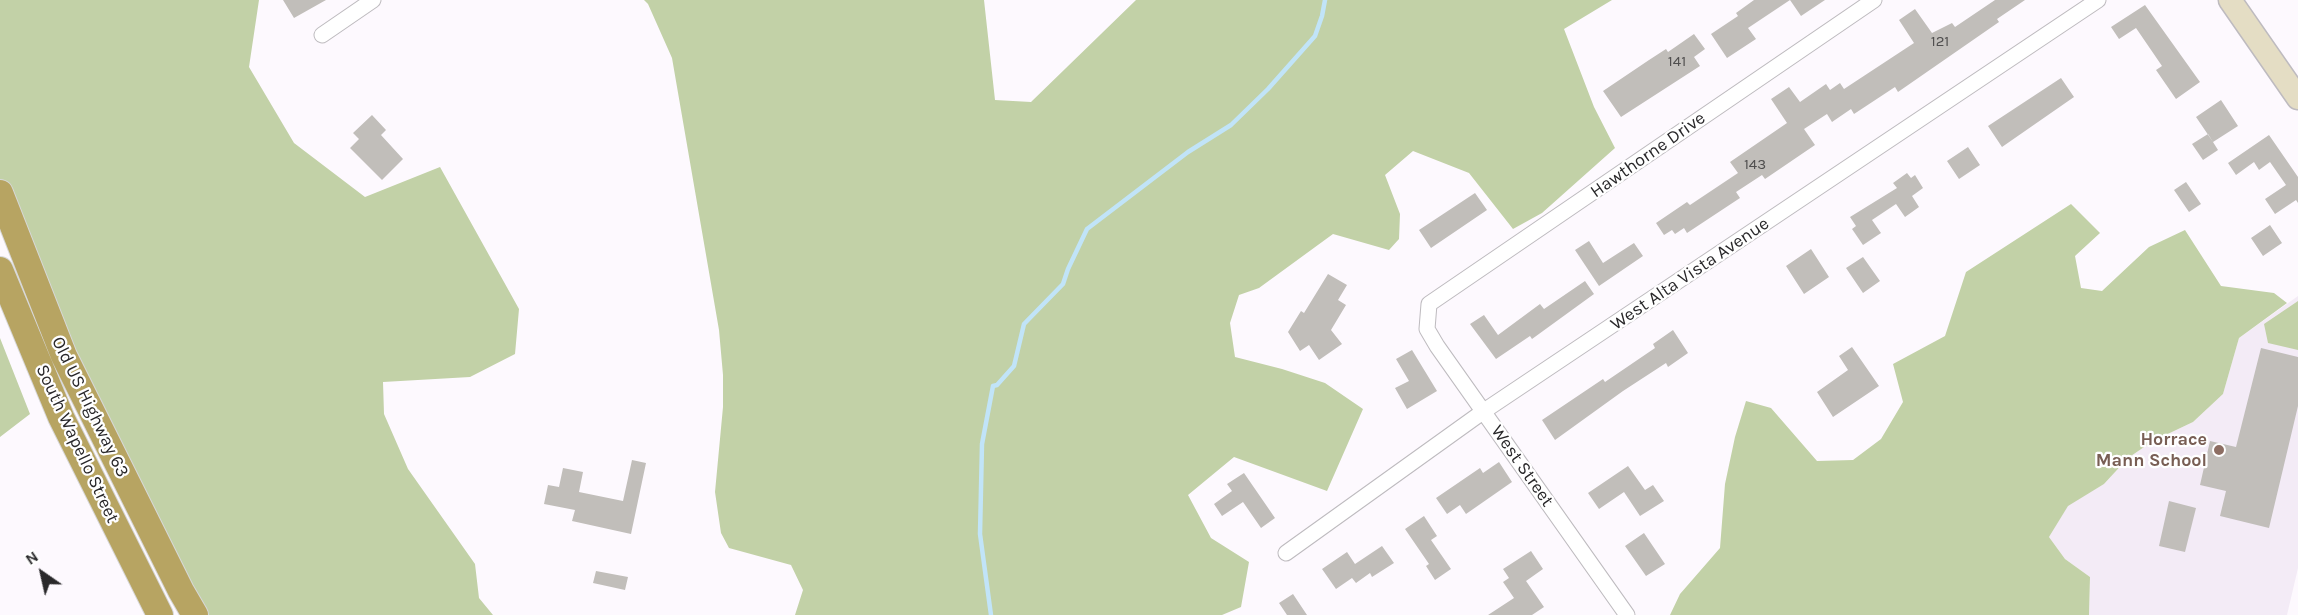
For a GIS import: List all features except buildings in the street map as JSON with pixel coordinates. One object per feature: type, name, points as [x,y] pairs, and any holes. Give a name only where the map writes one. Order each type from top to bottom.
[{"type":"highway","name":"Old US Highway 63","points":[[0,193],[64,356],[175,581],[195,615]]},
{"type":"highway","name":"South Wapello Street","points":[[0,270],[61,417],[160,615]]},
{"type":"main road","points":[[2230,0],[2298,98]]},
{"type":"street","points":[[321,34],[373,0]]},
{"type":"street","name":"Hawthorne Drive","points":[[1427,313],[1429,304],[1874,0]]},
{"type":"street","name":"West Alta Vista Avenue","points":[[1286,553],[1484,411],[2098,0]]},
{"type":"street","name":"West Street","points":[[1427,313],[1427,329],[1437,346],[1484,411],[1619,612]]},
{"type":"shaded area","name":"Horrace Mann School","points":[[2298,296],[2298,568],[2287,615],[2089,615],[2090,577],[2065,559],[2049,537],[2068,505],[2104,484],[2128,458],[2153,441],[2193,422],[2223,394],[2239,338]]},
{"type":"green space","points":[[0,0],[259,0],[249,67],[294,143],[365,197],[440,167],[519,309],[515,354],[470,377],[383,382],[384,414],[408,469],[475,564],[479,598],[493,615],[195,615],[0,193]]},
{"type":"green space","points":[[644,0],[984,0],[995,100],[1031,102],[1136,0],[1612,0],[1564,29],[1594,107],[1615,148],[1542,213],[1513,229],[1469,173],[1413,151],[1385,175],[1400,214],[1399,239],[1389,250],[1333,234],[1259,288],[1239,295],[1230,323],[1235,357],[1325,383],[1363,409],[1327,491],[1234,457],[1188,495],[1211,538],[1249,562],[1241,607],[1222,615],[795,615],[803,590],[791,565],[729,548],[721,533],[715,492],[723,407],[719,330],[672,58],[648,4]]},
{"type":"green space","points":[[2071,204],[2100,233],[2075,256],[2081,288],[2102,291],[2149,247],[2185,230],[2221,286],[2274,293],[2287,303],[2239,338],[2223,394],[2193,422],[2153,441],[2128,458],[2104,484],[2068,506],[2049,537],[2065,559],[2090,577],[2089,615],[1670,615],[1680,594],[1720,548],[1725,484],[1735,437],[1746,401],[1771,408],[1817,461],[1853,460],[1881,439],[1903,402],[1893,364],[1945,336],[1966,272]]},
{"type":"green space","points":[[2298,301],[2298,350],[2268,343],[2264,324]]},
{"type":"green space","points":[[0,338],[30,414],[0,437]]},
{"type":"waterway","points":[[991,615],[980,534],[982,444],[993,386],[997,385],[1014,366],[1024,324],[1063,284],[1087,229],[1188,152],[1231,125],[1268,89],[1315,36],[1325,0]]},
{"type":"place","name":"Horrace Mann School","points":[[2219,450]]}]
